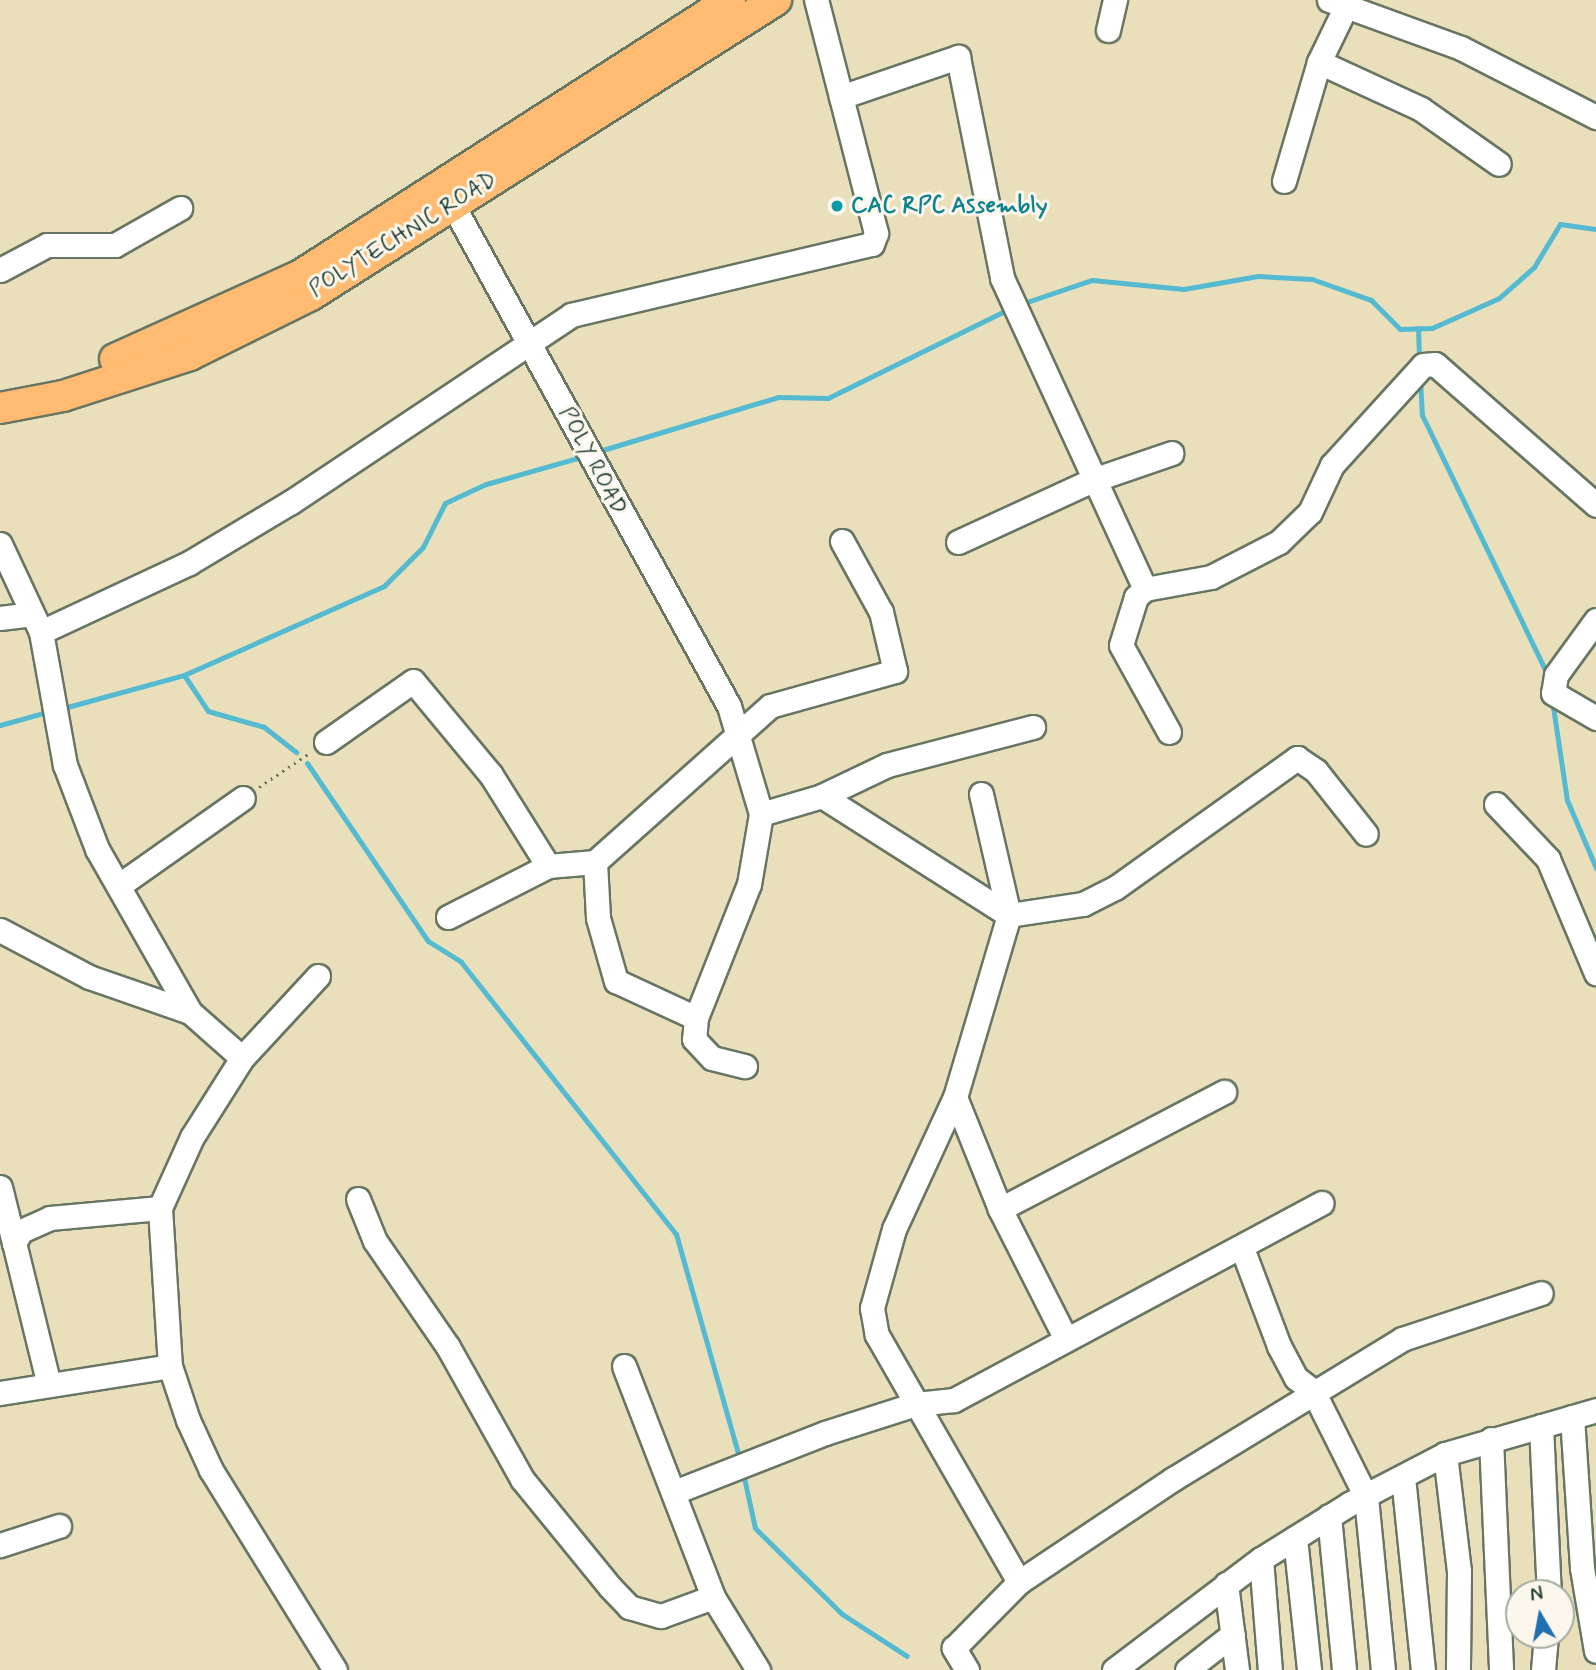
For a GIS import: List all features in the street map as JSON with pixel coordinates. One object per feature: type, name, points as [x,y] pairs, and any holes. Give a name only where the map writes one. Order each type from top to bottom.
[{"type":"main road","name":"POLYTECHNIC ROAD","points":[[0,408],[63,396],[190,355],[311,295],[447,194],[732,8],[776,0]]},
{"type":"main road","name":"POLYTECHNIC ROAD","points":[[0,387],[92,367],[181,335],[300,275],[447,194]]},
{"type":"street","points":[[0,618],[36,623],[189,562],[291,502],[530,338],[602,304],[876,241],[816,0]]},
{"type":"street","points":[[1108,30],[1115,0]]},
{"type":"street","points":[[1284,181],[1319,62],[1340,2],[1461,48],[1596,117]]},
{"type":"street","points":[[841,97],[958,57],[1002,278],[1145,589]]},
{"type":"street","points":[[1319,62],[1421,109],[1499,164]]},
{"type":"street","name":"POLY ROAD","points":[[447,194],[530,338],[592,464],[729,706],[761,814]]},
{"type":"street","points":[[0,270],[47,245],[115,244],[180,208]]},
{"type":"street","points":[[1169,732],[1121,645],[1127,616],[1145,589],[1211,577],[1279,542],[1310,512],[1332,466],[1429,363],[1596,505]]},
{"type":"street","points":[[958,542],[1093,480],[1172,453]]},
{"type":"street","points":[[448,917],[548,866],[595,862],[739,738],[754,716],[770,706],[895,671],[881,611],[842,541]]},
{"type":"street","points":[[0,544],[36,623],[58,707],[74,795],[97,849],[121,884],[190,1012],[242,1058]]},
{"type":"street","points":[[1596,620],[1556,675],[1553,692],[1596,718]]},
{"type":"street","points":[[326,742],[413,681],[491,775],[548,866]]},
{"type":"street","points":[[745,1066],[701,1050],[696,1018],[749,884],[761,814],[822,796],[887,765],[1033,727]]},
{"type":"street","points":[[822,796],[1009,915],[1083,904],[1115,888],[1297,758],[1316,771],[1366,834]]},
{"type":"street","points":[[981,794],[1009,915],[955,1097],[894,1229],[872,1308],[877,1335],[1019,1583]]},
{"type":"street","points":[[121,884],[243,798]]},
{"type":"street","points":[[1496,804],[1548,859],[1596,973]]},
{"type":"street","points":[[595,862],[597,918],[616,981],[696,1018]]},
{"type":"street","points":[[0,930],[89,977],[190,1012]]},
{"type":"street","points":[[318,976],[242,1058],[192,1137],[160,1208],[170,1366],[212,1470],[335,1670]]},
{"type":"street","points":[[1000,1209],[1224,1092]]},
{"type":"street","points":[[955,1097],[1000,1209],[1065,1337]]},
{"type":"street","points":[[0,1188],[49,1385]]},
{"type":"street","points":[[358,1199],[383,1253],[447,1347],[522,1479],[610,1587],[629,1607],[661,1616],[713,1597]]},
{"type":"street","points":[[677,1491],[916,1404],[954,1401],[1065,1337],[1242,1248],[1322,1203]]},
{"type":"street","points":[[15,1242],[21,1231],[50,1218],[160,1208]]},
{"type":"street","points":[[1242,1248],[1279,1346],[1296,1378],[1313,1391],[1366,1497],[1383,1670]]},
{"type":"street","points":[[967,1670],[954,1648],[1019,1583],[1313,1391],[1402,1339],[1541,1293]]},
{"type":"street","points":[[0,1393],[170,1366]]},
{"type":"street","points":[[624,1366],[677,1491],[713,1597],[758,1670]]},
{"type":"street","points":[[1114,1670],[1226,1584],[1329,1516],[1445,1454],[1596,1410]]},
{"type":"street","points":[[1572,1417],[1582,1569],[1596,1651]]},
{"type":"street","points":[[1541,1426],[1548,1579]]},
{"type":"street","points":[[1491,1439],[1501,1670]]},
{"type":"street","points":[[1445,1454],[1459,1571],[1458,1670]]},
{"type":"street","points":[[1403,1477],[1423,1670]]},
{"type":"street","points":[[1329,1516],[1344,1670]]},
{"type":"street","points":[[0,1545],[59,1526]]},
{"type":"street","points":[[1295,1538],[1309,1670]]},
{"type":"street","points":[[1261,1559],[1270,1670]]},
{"type":"street","points":[[1226,1584],[1237,1670]]},
{"type":"street","points":[[1187,1670],[1233,1634]]},
{"type":"street","points":[[1543,1670],[1545,1649]]},
{"type":"path","points":[[243,798],[326,742]]},
{"type":"waterway","points":[[1021,304],[1092,280],[1184,289],[1258,276],[1312,279],[1371,300],[1400,329],[1432,328],[1499,298],[1534,267],[1560,224],[1596,229]]},
{"type":"waterway","points":[[596,452],[778,397],[828,398],[1009,309]]},
{"type":"waterway","points":[[1418,328],[1419,360]]},
{"type":"waterway","points":[[1420,379],[1422,415],[1548,676]]},
{"type":"waterway","points":[[60,709],[184,675],[384,586],[423,547],[445,503],[486,484],[584,456]]},
{"type":"waterway","points":[[184,675],[208,711],[264,727],[296,752]]},
{"type":"waterway","points":[[1552,700],[1567,800],[1596,868]]},
{"type":"waterway","points":[[0,725],[51,711]]},
{"type":"waterway","points":[[307,763],[428,941],[461,962],[676,1234],[740,1460]]},
{"type":"waterway","points":[[743,1473],[755,1528],[842,1614],[907,1656]]},
{"type":"place","name":"CAC RPC Assembly","points":[[837,206]]}]
